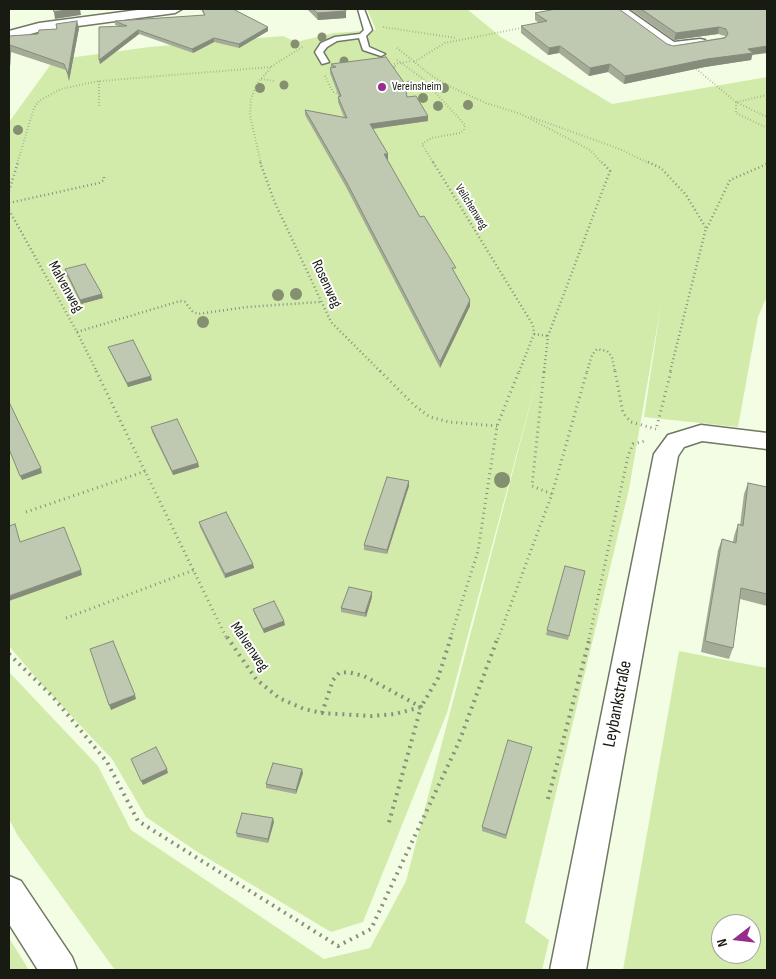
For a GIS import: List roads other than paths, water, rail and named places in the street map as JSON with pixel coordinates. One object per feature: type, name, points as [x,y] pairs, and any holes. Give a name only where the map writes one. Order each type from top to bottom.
[{"type":"street","points":[[9,36],[36,21],[175,9]]},
{"type":"street","points":[[618,9],[671,47],[718,40]]},
{"type":"street","name":"Leybankstraße","points":[[568,970],[666,454],[676,441],[702,433],[767,440]]},
{"type":"street","points":[[9,893],[59,970]]},
{"type":"lane","points":[[325,62],[319,52],[324,45],[335,39],[362,36],[368,30],[361,9]]},
{"type":"lane","points":[[362,36],[366,48],[367,61]]},
{"type":"lane","points":[[366,48],[381,54]]},
{"type":"place","name":"Vereinsheim","points":[[382,87]]}]
